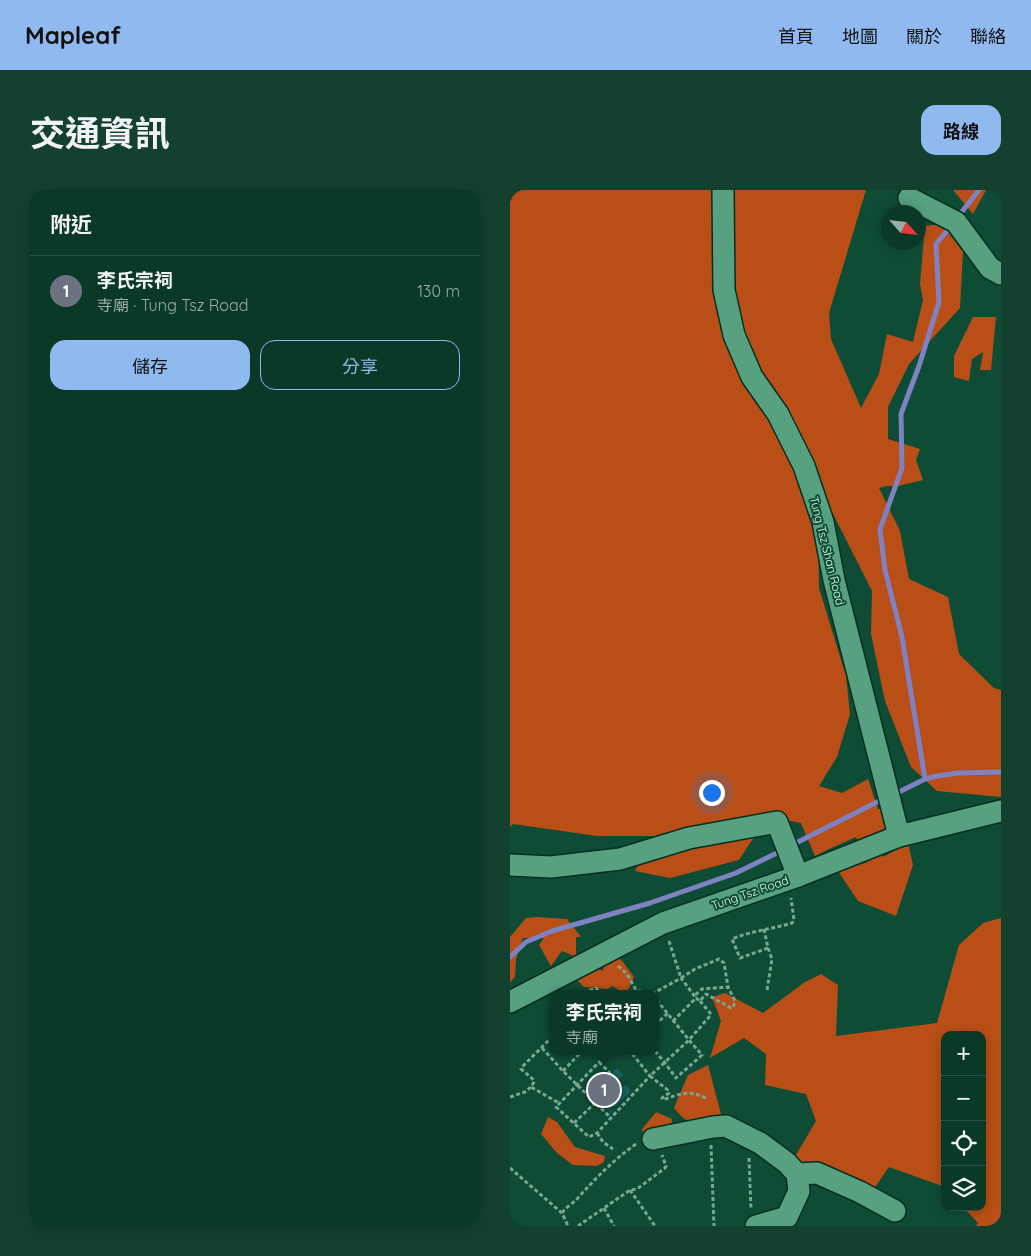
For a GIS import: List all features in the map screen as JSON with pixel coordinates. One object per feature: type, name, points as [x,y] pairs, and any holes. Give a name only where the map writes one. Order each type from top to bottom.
[{"type":"street","name":"Tung Tsz Shan Road","points":[[723,190],[724,290],[734,335],[752,377],[778,414],[804,466],[823,522],[834,580],[899,836]]},
{"type":"street","points":[[909,198],[956,222],[990,268],[1001,274]]},
{"type":"street","name":"Tung Tsz Road","points":[[510,1002],[663,923],[793,878],[899,836],[1001,811]]},
{"type":"street","points":[[510,865],[550,867],[620,859],[689,838],[776,822],[793,878]]},
{"type":"street","points":[[655,1138],[726,1126],[760,1143],[787,1163],[797,1174],[799,1191],[787,1217],[756,1226]]},
{"type":"street","points":[[797,1174],[818,1173],[860,1192],[895,1211]]},
{"type":"path","points":[[768,948],[740,958],[732,941],[733,939],[764,929],[772,929],[794,922],[793,878]]},
{"type":"path","points":[[606,1055],[606,1058],[599,1062],[556,1107],[589,1137],[597,1133],[612,1118],[711,1014],[681,978],[663,923]]},
{"type":"path","points":[[764,929],[772,958],[767,990]]},
{"type":"path","points":[[610,951],[614,963],[627,974],[636,990]]},
{"type":"path","points":[[659,990],[695,969],[719,959],[724,963],[728,987],[735,1001],[733,1007],[731,1008],[708,994],[700,1001]]},
{"type":"path","points":[[673,1020],[702,989],[728,987]]},
{"type":"path","points":[[659,1003],[702,1056],[676,1078],[659,1055]]},
{"type":"path","points":[[659,1021],[668,1013]]},
{"type":"path","points":[[510,1097],[525,1092],[531,1087],[534,1080],[521,1069],[549,1040]]},
{"type":"path","points":[[542,1048],[612,1118]]},
{"type":"path","points":[[563,1070],[578,1055]]},
{"type":"path","points":[[633,1055],[650,1076],[669,1090],[669,1093],[662,1098],[663,1100],[682,1093],[700,1094],[707,1098]]},
{"type":"path","points":[[599,1062],[615,1078]]},
{"type":"path","points":[[588,1095],[610,1073]]},
{"type":"path","points":[[531,1087],[559,1103]]},
{"type":"path","points":[[627,1090],[632,1095]]},
{"type":"path","points":[[574,1123],[596,1102]]},
{"type":"path","points":[[713,1127],[711,1140],[714,1226]]},
{"type":"path","points":[[597,1133],[603,1142],[613,1149]]},
{"type":"path","points":[[562,1213],[619,1156],[636,1144],[655,1138],[666,1166],[665,1168],[637,1189],[630,1190],[578,1226]]},
{"type":"path","points":[[752,1139],[749,1154],[752,1220],[756,1226]]},
{"type":"path","points":[[510,1168],[562,1213],[568,1226]]},
{"type":"path","points":[[630,1190],[655,1226]]},
{"type":"path","points":[[604,1208],[614,1226]]},
{"type":"shaded area","points":[[510,190],[866,190],[829,313],[831,339],[861,408],[879,374],[887,334],[913,342],[923,300],[920,284],[923,250],[926,250],[926,226],[942,224],[963,252],[960,308],[909,364],[888,407],[888,439],[920,449],[916,460],[923,480],[879,488],[900,531],[909,579],[948,597],[959,654],[994,688],[1001,690],[1001,797],[937,791],[911,767],[885,701],[871,634],[872,591],[817,482],[819,588],[846,676],[850,714],[837,757],[819,786],[842,793],[868,779],[878,809],[898,805],[904,817],[881,838],[883,857],[908,843],[913,865],[896,916],[858,901],[838,871],[868,862],[856,837],[815,856],[801,823],[785,820],[770,813],[739,860],[670,878],[635,871],[653,836],[597,836],[513,824],[510,827]]},
{"type":"shaded area","points":[[953,190],[986,190],[973,214]]},
{"type":"shaded area","points":[[973,317],[996,317],[991,370],[980,370],[983,352],[972,359],[969,381],[954,377],[954,356]]},
{"type":"shaded area","points":[[526,918],[567,919],[581,937],[576,937],[576,957],[562,951],[551,966],[539,945],[544,938],[523,938],[516,959],[515,977],[510,982],[510,937]]},
{"type":"shaded area","points":[[1001,918],[1001,1226],[976,1226],[978,1223],[967,1211],[986,1211],[986,1031],[941,1031],[941,1186],[889,1167],[875,1187],[793,1160],[816,1121],[806,1094],[765,1085],[766,1054],[744,1038],[710,1058],[721,1021],[712,997],[725,993],[763,1013],[805,982],[821,974],[838,985],[836,1036],[937,1023],[959,945],[983,923]]},
{"type":"shaded area","points":[[615,953],[634,977],[628,990],[619,990],[613,986],[607,989],[584,987],[572,975],[589,964],[603,971],[605,955]]},
{"type":"shaded area","points":[[708,1065],[721,1114],[716,1123],[692,1123],[674,1108],[688,1075]]},
{"type":"shaded area","points":[[656,1112],[672,1119],[670,1144],[645,1148],[642,1129]]},
{"type":"shaded area","points":[[548,1117],[557,1122],[575,1147],[605,1156],[604,1162],[597,1166],[573,1165],[557,1153],[541,1134]]},
{"type":"building","points":[[617,1067],[624,1075],[606,1092],[599,1085]]},
{"type":"building","points":[[625,1084],[632,1091],[615,1108],[604,1098],[611,1090],[615,1094]]},
{"type":"waterway","points":[[957,218],[979,190]]},
{"type":"waterway","points":[[925,779],[902,637],[885,570],[880,529],[902,468],[901,414],[919,366],[939,302],[936,244],[952,225]]},
{"type":"waterway","points":[[893,795],[925,779],[937,776],[958,773],[1001,772]]},
{"type":"waterway","points":[[790,846],[883,799]]},
{"type":"waterway","points":[[510,957],[526,942],[552,931],[650,903],[736,873],[783,850]]},
{"type":"place","name":"李氏宗祠","points":[[604,1090]]}]
